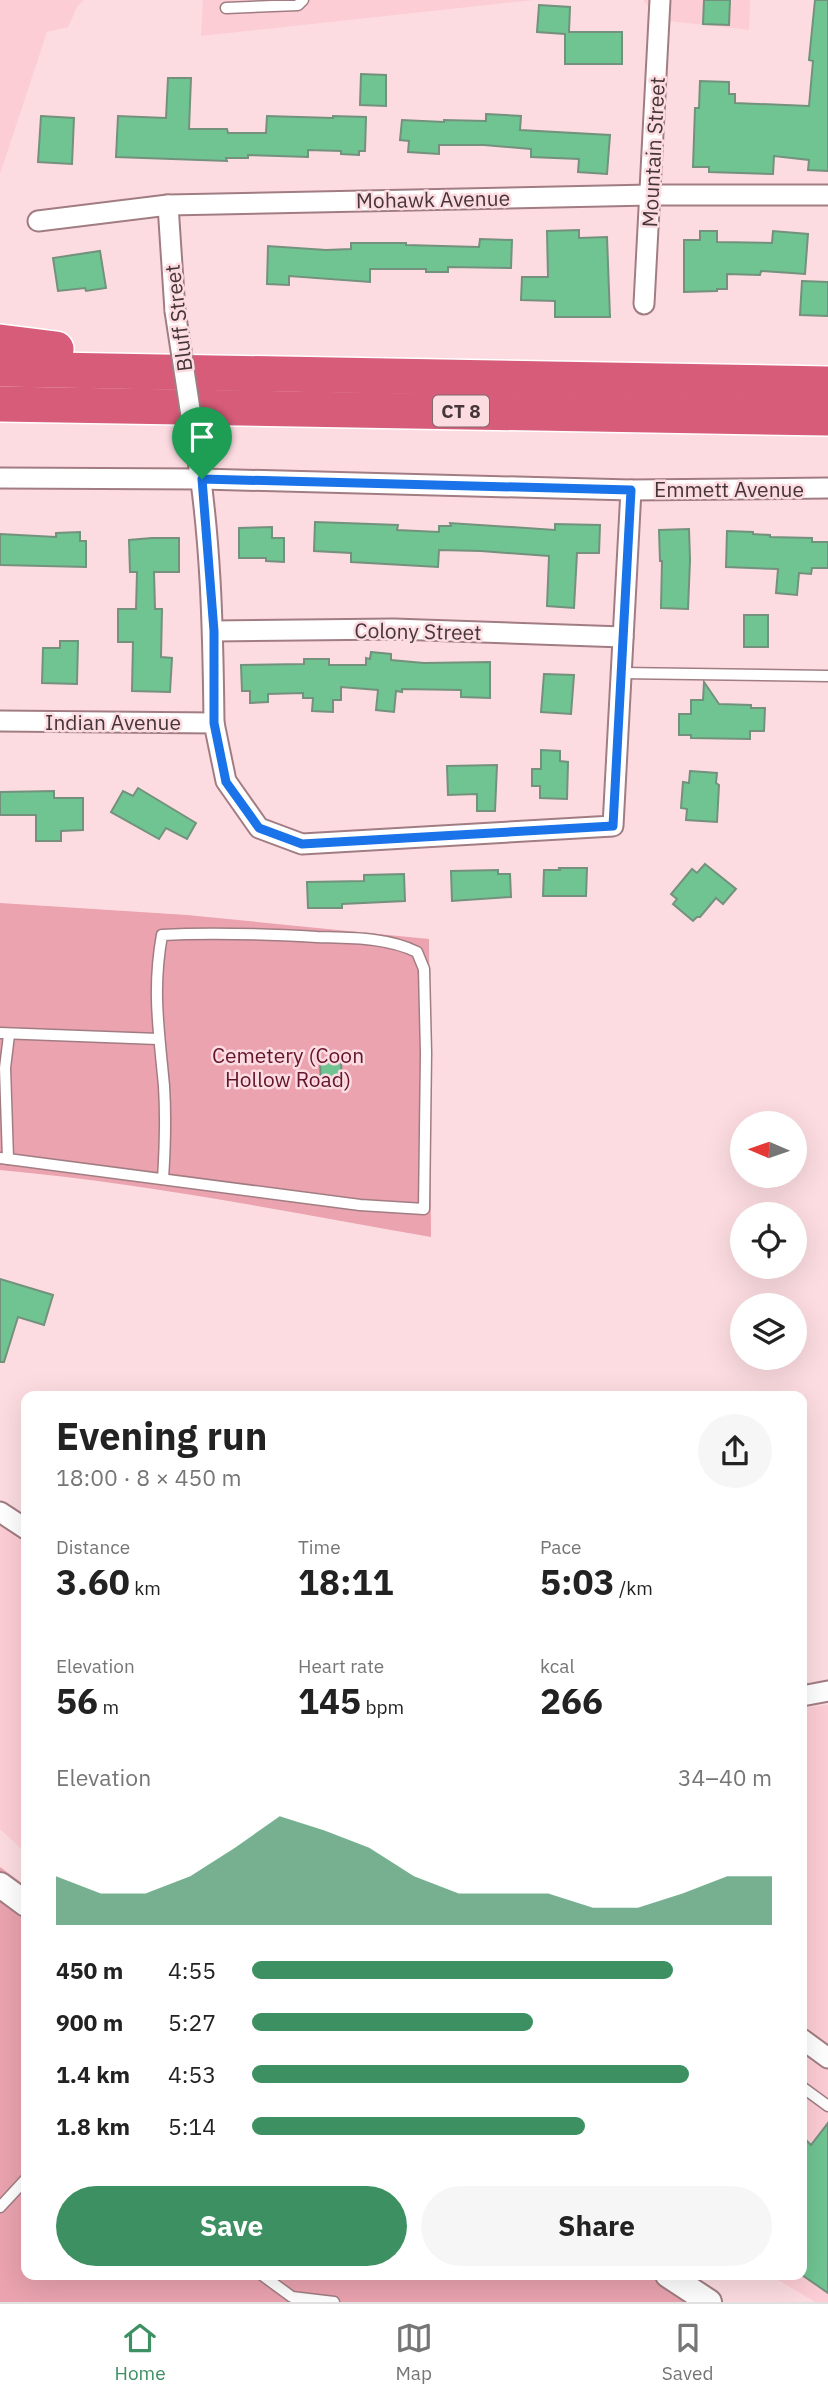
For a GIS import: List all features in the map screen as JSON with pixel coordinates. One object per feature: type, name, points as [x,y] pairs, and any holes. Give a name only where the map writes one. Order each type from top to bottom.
[{"type":"highway","points":[[0,342],[27,347],[139,354],[275,373]]},
{"type":"highway","name":"CT 8","points":[[0,369],[828,384]]},
{"type":"highway","name":"CT 8","points":[[0,404],[828,418]]},
{"type":"highway","points":[[0,415],[94,405]]},
{"type":"street","name":"Mountain Street","points":[[644,304],[660,0]]},
{"type":"street","name":"Mohawk Avenue","points":[[38,221],[168,205],[651,195],[828,195]]},
{"type":"street","name":"Bluff Street","points":[[168,205],[175,311],[202,479],[214,631],[214,723]]},
{"type":"street","name":"Emmett Avenue","points":[[0,478],[202,479],[631,490],[828,488]]},
{"type":"street","points":[[214,723],[226,782],[259,828],[302,844],[613,826],[631,490]]},
{"type":"street","name":"Colony Street","points":[[214,631],[394,629],[623,638]]},
{"type":"street","name":"Indian Avenue","points":[[0,721],[214,723]]},
{"type":"street","points":[[0,1512],[21,1526]]},
{"type":"street","points":[[807,1695],[828,1691]]},
{"type":"street","points":[[0,1885],[21,1900]]},
{"type":"street","points":[[807,2043],[828,2059]]},
{"type":"street","points":[[676,2280],[709,2302]]},
{"type":"lane","points":[[226,8],[298,5],[303,0]]},
{"type":"lane","points":[[621,673],[828,676]]},
{"type":"lane","points":[[158,1039],[4,1034],[4,1159],[360,1205],[424,1209],[424,969],[417,952],[403,945],[361,939],[219,931],[162,935],[156,965],[155,997],[164,1087],[163,1179]]},
{"type":"lane","points":[[807,2091],[828,2106]]},
{"type":"lane","points":[[0,2207],[21,2184]]},
{"type":"lane","points":[[267,2280],[293,2300],[334,2302]]},
{"type":"shaded area","points":[[0,0],[84,0],[78,5],[68,27],[47,32],[0,174]]},
{"type":"shaded area","points":[[203,0],[534,0],[201,36]]},
{"type":"shaded area","points":[[643,0],[750,0],[749,30],[659,20]]},
{"type":"shaded area","points":[[0,1524],[21,1538],[21,1848],[0,1829]]},
{"type":"shaded area","points":[[828,1705],[828,2302],[815,2302],[778,2280],[807,2280],[807,1707]]},
{"type":"green space","name":"Cemetery (Coon Hollow Road)","points":[[0,903],[187,915],[429,939],[431,1237],[162,1190],[0,1170]]},
{"type":"green space","points":[[0,1867],[21,1882],[21,2280],[662,2280],[692,2302],[0,2302]]},
{"type":"building","points":[[704,0],[730,0],[729,25],[703,24]]},
{"type":"building","points":[[815,0],[828,0],[828,171],[808,170],[809,160],[774,156],[773,174],[709,172],[709,167],[693,167],[695,108],[699,108],[700,81],[729,82],[729,94],[735,94],[735,103],[809,106],[813,61],[809,60]]},
{"type":"building","points":[[539,5],[570,7],[569,32],[622,32],[622,64],[565,64],[565,34],[537,32]]},
{"type":"building","points":[[361,74],[386,75],[386,106],[360,105]]},
{"type":"building","points":[[168,78],[191,78],[189,129],[266,133],[267,116],[366,117],[365,151],[359,151],[359,155],[341,154],[341,151],[308,150],[308,157],[248,155],[248,158],[226,158],[227,161],[116,157],[118,116],[166,118]]},
{"type":"building","points":[[486,114],[521,116],[520,130],[610,135],[607,174],[578,172],[579,159],[531,157],[531,149],[439,145],[439,154],[408,152],[409,141],[400,140],[402,120],[486,121]]},
{"type":"building","points":[[41,116],[74,118],[72,164],[38,162]]},
{"type":"building","points":[[579,230],[579,238],[607,237],[610,317],[555,317],[555,301],[521,300],[522,277],[548,277],[547,231]]},
{"type":"building","points":[[700,231],[717,231],[717,242],[772,243],[773,231],[808,234],[805,274],[761,271],[760,275],[727,274],[727,289],[684,292],[684,240],[700,240]]},
{"type":"building","points":[[480,239],[512,240],[511,268],[448,267],[448,272],[426,272],[426,269],[370,269],[370,282],[289,276],[289,285],[267,284],[268,246],[326,250],[351,249],[351,243],[479,247]]},
{"type":"building","points":[[100,251],[106,288],[58,291],[53,258]]},
{"type":"building","points":[[802,281],[828,282],[828,316],[800,315]]},
{"type":"building","points":[[315,522],[398,525],[397,530],[439,532],[439,526],[451,526],[450,523],[555,530],[555,524],[600,525],[599,553],[577,553],[574,608],[547,606],[549,556],[439,550],[438,567],[351,562],[351,553],[314,551]]},
{"type":"building","points":[[272,527],[272,538],[284,538],[284,562],[266,561],[266,558],[239,558],[239,528]]},
{"type":"building","points":[[689,529],[688,609],[661,608],[662,561],[659,530]]},
{"type":"building","points":[[727,531],[753,532],[770,537],[812,538],[812,542],[828,542],[828,568],[812,568],[811,574],[799,573],[797,595],[776,593],[778,569],[726,567]]},
{"type":"building","points":[[80,532],[80,541],[86,541],[86,567],[0,565],[0,534],[56,537],[56,533]]},
{"type":"building","points":[[179,538],[179,572],[154,572],[155,609],[162,609],[161,657],[172,658],[170,692],[132,691],[133,642],[118,642],[118,609],[136,609],[137,572],[130,572],[129,540]]},
{"type":"building","points":[[744,615],[768,615],[768,647],[744,647]]},
{"type":"building","points":[[60,641],[78,641],[77,684],[42,683],[43,648],[60,648]]},
{"type":"building","points":[[371,652],[391,654],[391,660],[424,663],[490,662],[490,698],[461,697],[461,690],[402,689],[402,692],[396,691],[394,712],[376,710],[378,690],[341,687],[341,700],[333,700],[333,712],[312,711],[313,698],[303,698],[303,693],[268,694],[268,702],[250,703],[250,691],[242,691],[241,665],[304,664],[304,659],[329,659],[329,665],[366,665],[366,658],[370,659]]},
{"type":"building","points":[[544,674],[574,675],[571,714],[541,712]]},
{"type":"building","points":[[704,682],[719,704],[765,708],[764,731],[750,731],[750,739],[691,738],[691,735],[679,735],[679,714],[691,714],[691,700],[703,700]]},
{"type":"building","points":[[541,750],[560,751],[560,761],[568,762],[567,799],[540,798],[540,786],[532,786],[532,769],[541,769]]},
{"type":"building","points":[[497,765],[495,811],[477,811],[477,794],[448,795],[447,766]]},
{"type":"building","points":[[690,771],[717,773],[717,822],[686,820],[687,809],[681,808],[683,782],[689,783]]},
{"type":"building","points":[[138,788],[196,823],[187,839],[166,828],[159,839],[111,812],[123,791],[133,796]]},
{"type":"building","points":[[54,791],[54,798],[83,798],[83,830],[61,831],[61,841],[36,841],[36,815],[0,815],[0,792]]},
{"type":"building","points":[[705,864],[736,889],[723,904],[716,898],[700,917],[693,921],[673,904],[677,899],[671,894],[692,869],[697,873]]},
{"type":"building","points":[[559,868],[587,868],[586,896],[543,896],[544,870],[560,870]]},
{"type":"building","points":[[498,870],[498,874],[510,874],[511,897],[452,901],[451,871]]},
{"type":"building","points":[[404,874],[405,901],[342,904],[342,908],[308,908],[307,882],[364,881],[364,875]]},
{"type":"building","points":[[320,1062],[341,1062],[342,1084],[321,1085]]},
{"type":"building","points":[[0,1279],[53,1295],[44,1325],[18,1317],[4,1362],[0,1362]]},
{"type":"building","points":[[828,2123],[828,2293],[807,2278],[807,2141],[811,2145]]},
{"type":"route","points":[[202,479],[631,490],[613,826],[302,844],[259,828],[226,782],[214,723],[214,631],[202,479]]}]
